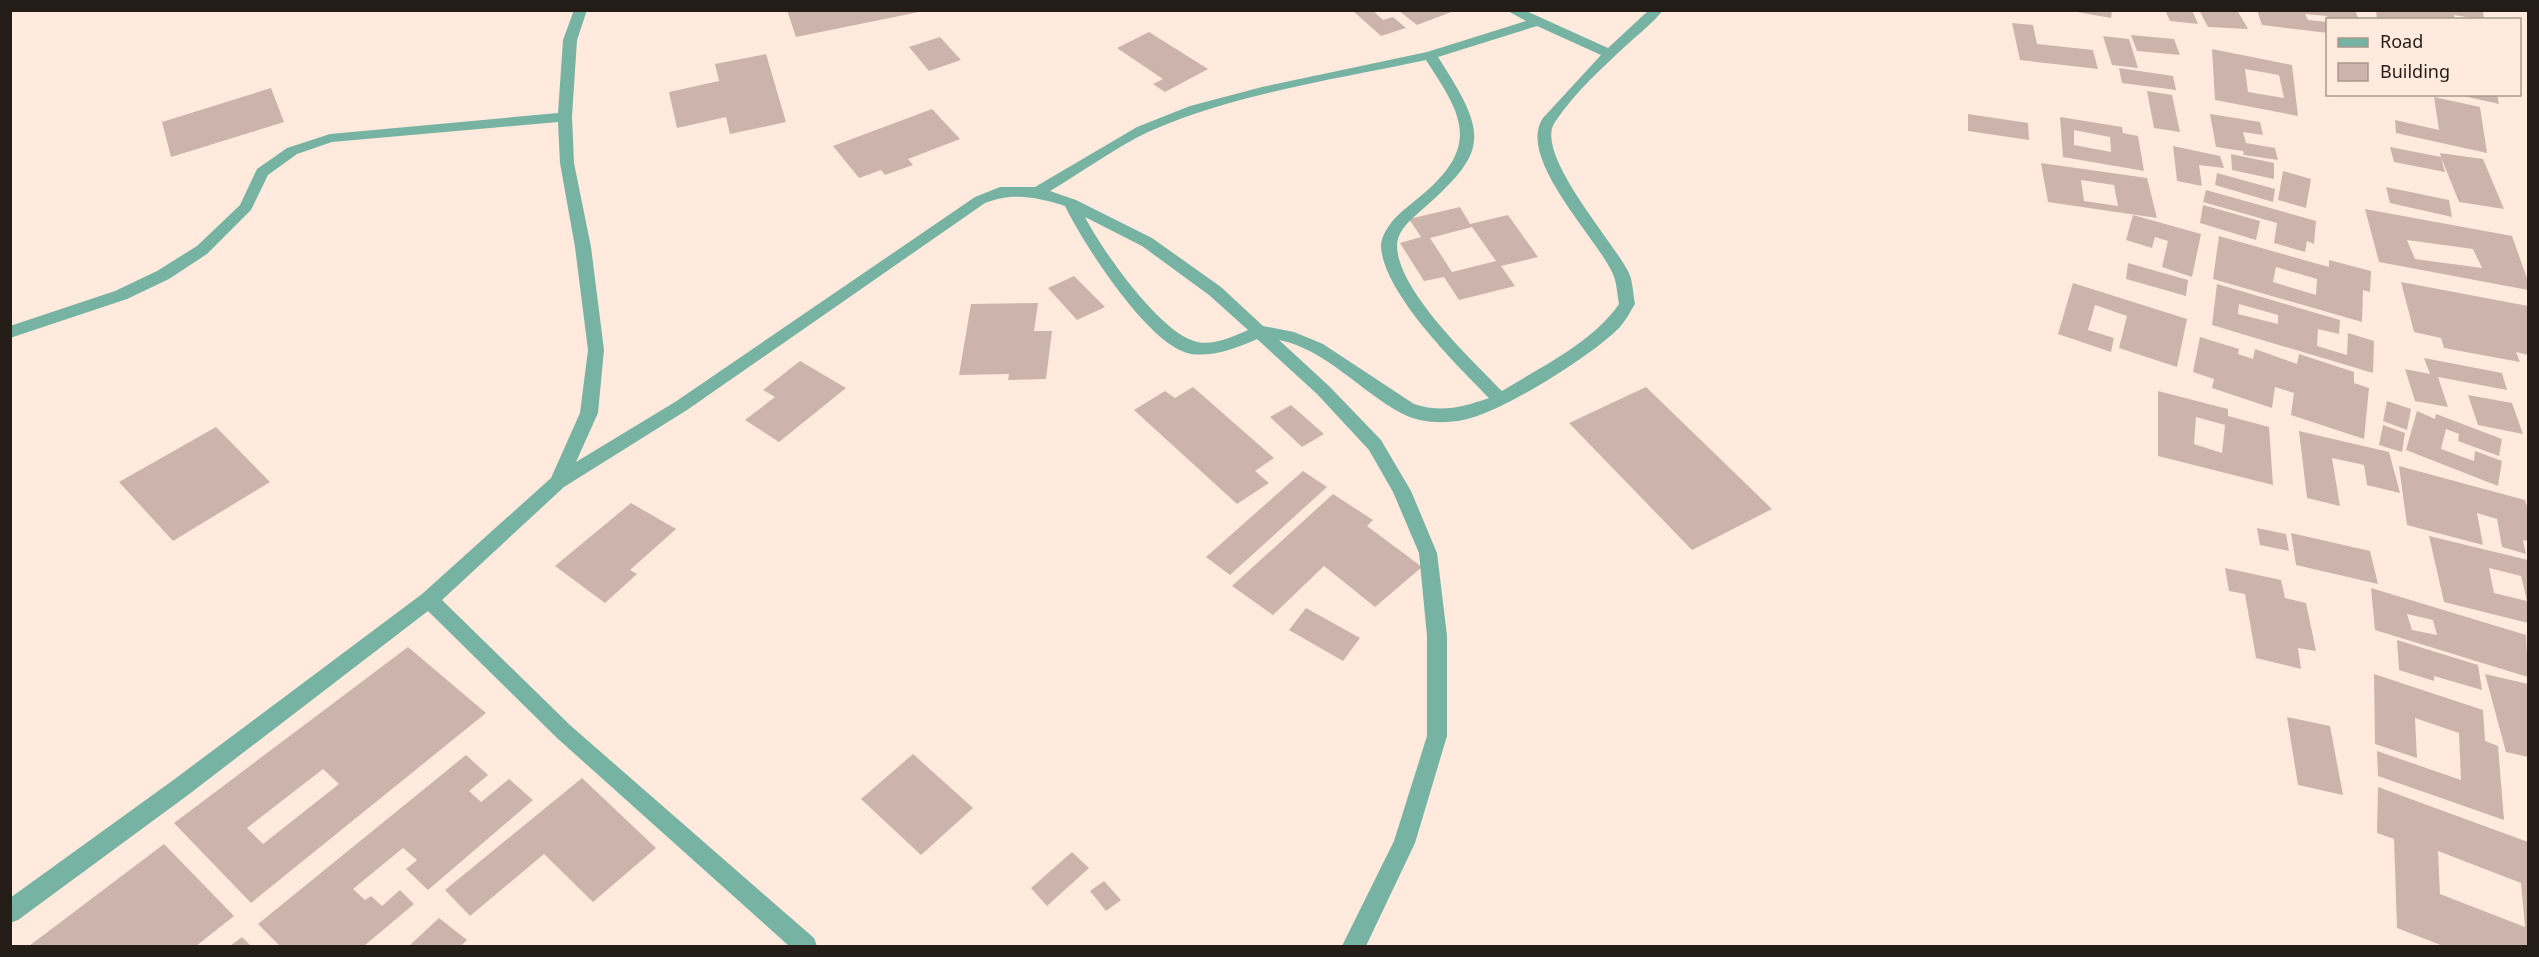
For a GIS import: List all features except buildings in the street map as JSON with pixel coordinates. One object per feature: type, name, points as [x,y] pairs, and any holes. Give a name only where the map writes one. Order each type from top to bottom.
[{"type":"street","points":[[558,482],[589,413],[596,350],[583,247],[567,163],[565,117],[570,40],[581,10]]},
{"type":"street","points":[[1512,10],[1608,53]]},
{"type":"street","points":[[1071,203],[1086,233],[1106,263],[1159,328],[1192,348],[1227,346],[1261,331],[1288,336],[1317,348],[1408,409],[1431,416],[1464,414],[1501,400],[1591,343],[1615,322],[1627,304],[1622,275],[1600,237],[1561,184],[1545,153],[1545,126],[1571,93],[1608,53],[1657,10]]},
{"type":"street","points":[[1038,192],[1142,130],[1195,109],[1262,91],[1430,55],[1536,22]]},
{"type":"street","points":[[1430,55],[1460,105],[1468,128],[1469,146],[1462,164],[1404,218],[1393,232],[1389,245],[1391,261],[1424,317],[1501,400]]},
{"type":"street","points":[[10,332],[121,295],[163,275],[202,250],[246,207],[262,172],[292,151],[330,138],[565,117]]},
{"type":"street","points":[[10,912],[180,788],[429,600],[558,482],[681,406],[980,200],[1000,192],[1038,192],[1071,203],[1147,242],[1215,291],[1261,331],[1323,390],[1375,445],[1402,491],[1428,553],[1437,636],[1437,736],[1404,843],[1354,946]]},
{"type":"street","points":[[429,600],[564,732],[806,946]]}]
